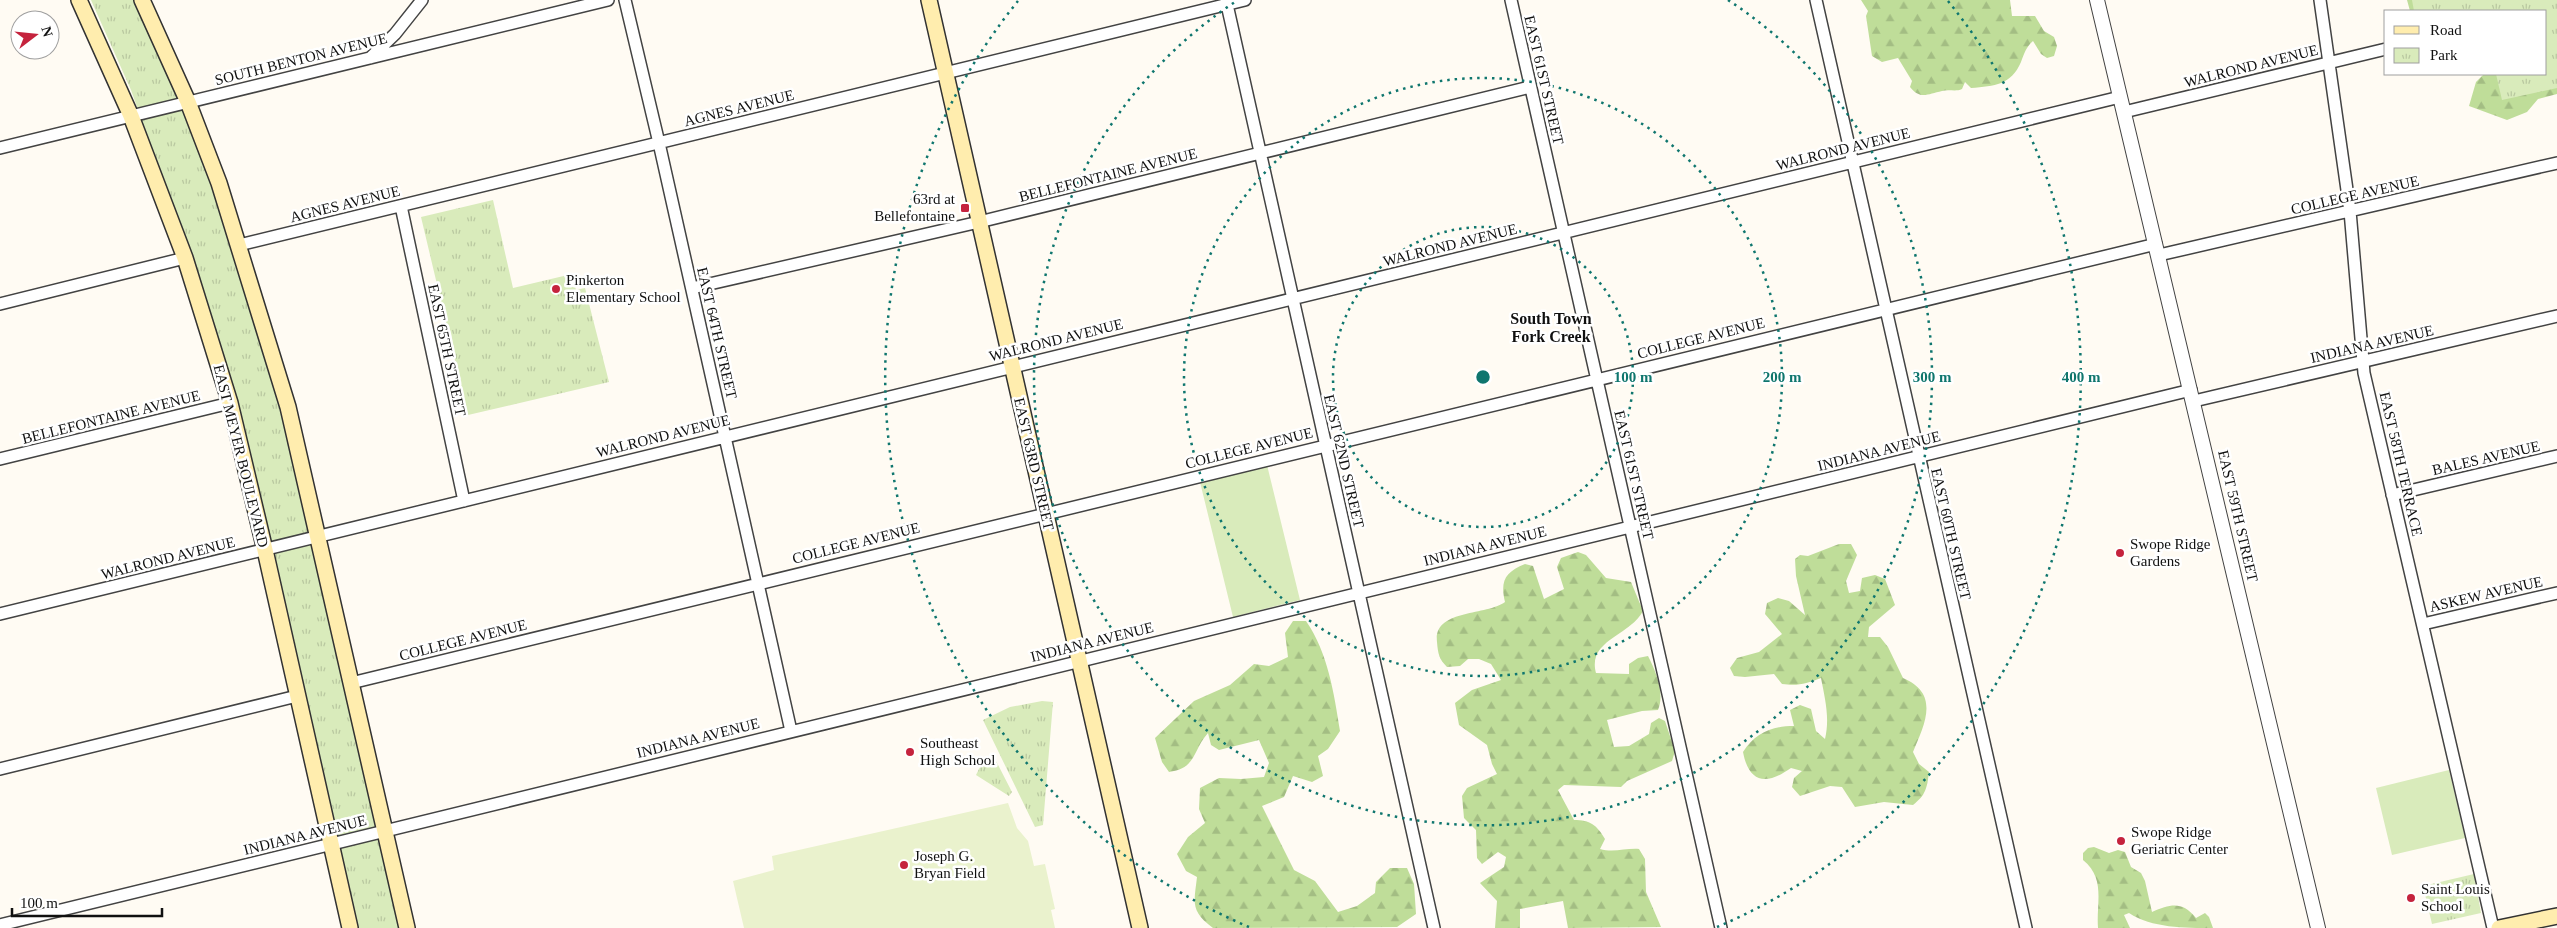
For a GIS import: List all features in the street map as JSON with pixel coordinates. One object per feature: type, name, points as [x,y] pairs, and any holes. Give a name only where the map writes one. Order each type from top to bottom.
[{"type":"main road","name":"EAST MEYER BOULEVARD","points":[[79,0],[131,116],[185,258],[230,404],[265,550],[350,928]]},
{"type":"main road","points":[[142,0],[188,102],[240,245],[288,407],[407,928]]},
{"type":"main road","name":"EAST 63RD STREET","points":[[929,0],[1140,928]]},
{"type":"main road","points":[[2499,928],[2557,916]]},
{"type":"street","points":[[370,58],[395,34],[422,0]]},
{"type":"street","name":"SOUTH BENTON AVENUE","points":[[0,148],[608,0]]},
{"type":"street","name":"EAST 64TH STREET","points":[[625,0],[692,288],[791,731]]},
{"type":"street","name":"AGNES AVENUE","points":[[240,245],[946,74],[1226,2],[1245,0]]},
{"type":"street","name":"EAST 61ST STREET","points":[[1511,0],[1721,928]]},
{"type":"street","name":"EAST 60TH STREET","points":[[1816,0],[2026,928]]},
{"type":"street","points":[[2097,0],[2120,97]]},
{"type":"street","name":"EAST 58TH TERRACE","points":[[2320,0],[2350,211],[2362,361],[2493,928]]},
{"type":"street","name":"EAST 62ND STREET","points":[[1226,2],[1434,928]]},
{"type":"street","name":"WALROND AVENUE","points":[[2124,112],[2384,49]]},
{"type":"street","name":"BELLEFONTAINE AVENUE","points":[[692,288],[979,222],[1530,87]]},
{"type":"street","name":"WALROND AVENUE","points":[[0,614],[2120,97]]},
{"type":"street","name":"EAST 59TH STREET","points":[[2120,97],[2158,250],[2318,928]]},
{"type":"street","name":"COLLEGE AVENUE","points":[[351,684],[758,582],[1885,309],[2350,211],[2557,163]]},
{"type":"street","name":"EAST 65TH STREET","points":[[401,206],[464,501]]},
{"type":"street","points":[[0,304],[185,258]]},
{"type":"street","name":"INDIANA AVENUE","points":[[0,924],[1918,457],[2192,395],[2362,361],[2557,316]]},
{"type":"street","name":"BELLEFONTAINE AVENUE","points":[[0,459],[230,404]]},
{"type":"street","name":"BALES AVENUE","points":[[2392,495],[2557,456]]},
{"type":"street","name":"ASKEW AVENUE","points":[[2422,624],[2557,593]]},
{"type":"street","points":[[0,769],[297,696]]},
{"type":"green space","points":[[91,0],[137,0],[202,152],[282,408],[402,928],[356,928],[209,310],[131,90]]},
{"type":"green space","points":[[1861,0],[2010,0],[2012,16],[2035,16],[2044,31],[2054,37],[2057,46],[2054,56],[2047,58],[2041,54],[2033,41],[2027,48],[2017,70],[2001,83],[1971,88],[1965,82],[1960,90],[1945,90],[1921,95],[1917,94],[1910,87],[1912,81],[1898,58],[1882,62],[1872,56],[1866,16],[1868,11]]},
{"type":"green space","points":[[2407,0],[2557,0],[2557,94],[2538,99],[2527,112],[2507,120],[2469,106],[2476,82],[2483,75],[2547,75],[2547,10],[2410,10]]},
{"type":"green space","points":[[2412,0],[2557,0],[2557,88],[2502,100],[2496,75],[2547,75],[2547,10],[2414,10]]},
{"type":"green space","points":[[493,200],[513,288],[572,274],[576,290],[585,288],[609,382],[468,415],[421,217]]},
{"type":"green space","points":[[1267,465],[1300,600],[1233,617],[1200,482]]},
{"type":"green space","points":[[1839,544],[1851,544],[1857,555],[1846,581],[1849,593],[1860,591],[1862,578],[1875,575],[1885,579],[1895,605],[1869,627],[1868,637],[1880,637],[1888,647],[1903,678],[1915,685],[1926,701],[1925,721],[1913,752],[1919,764],[1929,772],[1925,791],[1921,798],[1913,805],[1884,802],[1855,807],[1842,787],[1830,786],[1800,796],[1792,787],[1794,778],[1802,771],[1791,768],[1774,777],[1760,778],[1754,776],[1746,763],[1743,752],[1748,745],[1759,735],[1771,729],[1794,726],[1790,710],[1800,705],[1811,709],[1816,731],[1825,739],[1827,716],[1821,678],[1802,684],[1782,684],[1774,674],[1745,677],[1734,676],[1730,668],[1737,658],[1759,652],[1782,634],[1765,614],[1767,603],[1778,598],[1789,601],[1805,615],[1796,576],[1795,559],[1800,555],[1808,556]]},
{"type":"green space","points":[[1578,552],[1586,555],[1606,578],[1631,582],[1643,611],[1629,627],[1603,645],[1595,662],[1596,673],[1629,674],[1629,664],[1638,658],[1648,656],[1657,675],[1660,690],[1661,697],[1658,710],[1642,711],[1607,720],[1614,747],[1629,746],[1649,734],[1651,723],[1659,718],[1665,721],[1675,751],[1672,761],[1627,781],[1621,787],[1564,785],[1558,790],[1574,820],[1589,822],[1602,834],[1605,839],[1600,849],[1610,851],[1639,849],[1645,859],[1646,892],[1661,927],[1568,928],[1563,901],[1520,909],[1520,928],[1495,928],[1497,901],[1480,883],[1504,867],[1506,857],[1498,852],[1482,864],[1477,858],[1476,830],[1464,818],[1462,796],[1467,788],[1497,774],[1487,745],[1459,725],[1455,703],[1472,690],[1501,680],[1491,664],[1479,659],[1468,659],[1460,666],[1447,667],[1438,653],[1438,631],[1443,624],[1452,619],[1486,610],[1505,602],[1503,588],[1506,578],[1513,570],[1525,564],[1533,566],[1544,599],[1564,589],[1557,567],[1561,558]]},
{"type":"green space","points":[[1293,621],[1306,621],[1320,646],[1329,674],[1340,731],[1328,749],[1318,756],[1323,776],[1312,782],[1293,776],[1284,797],[1262,806],[1294,870],[1315,881],[1338,912],[1357,906],[1375,893],[1376,882],[1390,868],[1407,868],[1414,884],[1416,914],[1397,927],[1213,928],[1200,917],[1195,906],[1197,877],[1186,871],[1177,854],[1188,837],[1205,823],[1199,809],[1200,788],[1219,778],[1264,777],[1269,763],[1259,740],[1219,750],[1211,745],[1208,733],[1193,758],[1185,767],[1169,772],[1162,762],[1155,738],[1194,701],[1230,685],[1254,664],[1269,666],[1288,657],[1285,633]]},
{"type":"green space","points":[[1042,701],[1053,702],[1043,825],[1035,827],[983,720],[1010,707]]},
{"type":"green space","points":[[994,757],[1012,792],[1009,796],[976,775],[980,767]]},
{"type":"green space","points":[[2449,770],[2465,838],[2392,855],[2376,788]]},
{"type":"green space","name":"Joseph G. Bryan Field","points":[[1008,803],[1017,828],[1028,841],[1034,866],[1045,864],[1055,909],[1051,910],[1055,928],[744,928],[733,881],[774,870],[772,856]]},
{"type":"green space","points":[[2094,847],[2109,853],[2118,850],[2125,852],[2131,867],[2141,873],[2145,881],[2152,912],[2165,907],[2176,906],[2186,909],[2196,918],[2205,913],[2209,917],[2213,928],[2158,924],[2148,922],[2129,913],[2124,915],[2130,928],[2098,928],[2097,883],[2095,875],[2083,860],[2083,853],[2088,848]]},
{"type":"green space","points":[[2474,874],[2481,913],[2432,924],[2423,886]]},
{"type":"place","name":"63rd at Bellefontaine","points":[[965,208]]},
{"type":"place","name":"Pinkerton Elementary School","points":[[556,289]]},
{"type":"place","name":"Swope Ridge Gardens","points":[[2120,553]]},
{"type":"place","name":"Southeast High School","points":[[910,752]]},
{"type":"place","name":"Swope Ridge Geriatric Center","points":[[2121,841]]},
{"type":"place","name":"Joseph G. Bryan Field","points":[[904,865]]},
{"type":"place","name":"Saint Louis School","points":[[2411,898]]},
{"type":"district","name":"South Town Fork Creek","points":[[1551,327]]}]
